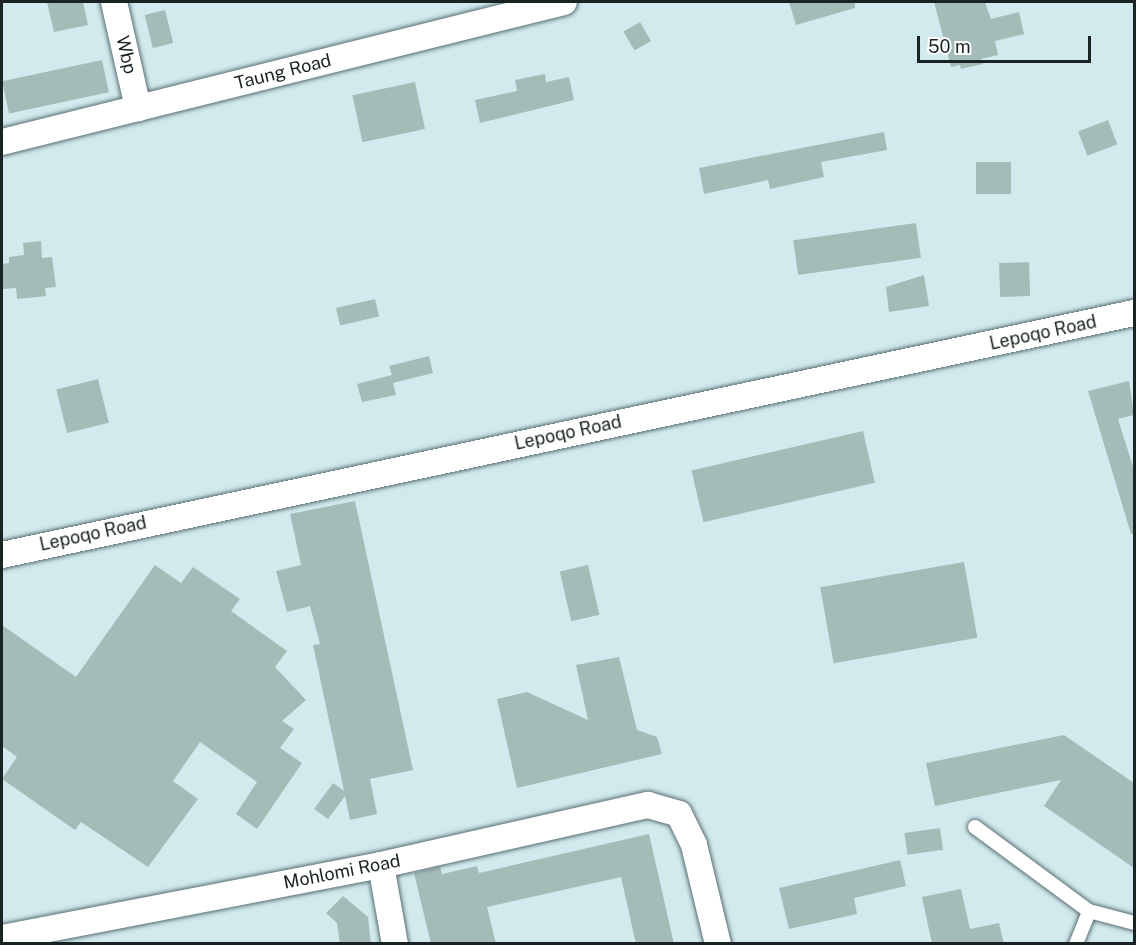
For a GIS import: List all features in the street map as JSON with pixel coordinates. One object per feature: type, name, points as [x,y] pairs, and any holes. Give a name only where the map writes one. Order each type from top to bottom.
[{"type":"street","name":"Wbp","points":[[114,2],[138,108]]},
{"type":"street","name":"Taung Road","points":[[2,142],[564,2]]},
{"type":"street","name":"Lepoqo Road","points":[[2,555],[1134,313]]},
{"type":"street","name":"Mohlomi Road","points":[[2,938],[381,865],[648,805],[680,814],[694,845],[718,944]]},
{"type":"street","points":[[381,865],[395,944]]},
{"type":"lane","points":[[975,827],[1089,912],[1134,923]]},
{"type":"lane","points":[[1076,944],[1089,912]]},
{"type":"building","points":[[47,2],[83,2],[88,25],[54,32]]},
{"type":"building","points":[[789,2],[855,2],[855,8],[796,25]]},
{"type":"building","points":[[934,2],[985,2],[991,19],[1019,12],[1024,34],[995,41],[998,55],[981,59],[983,64],[961,69],[960,65],[951,67]]},
{"type":"building","points":[[165,10],[173,43],[153,48],[145,15]]},
{"type":"building","points":[[640,22],[651,41],[635,51],[624,32]]},
{"type":"building","points":[[102,60],[109,92],[9,113],[2,81]]},
{"type":"building","points":[[545,74],[546,82],[569,77],[574,100],[480,123],[475,100],[517,91],[515,80]]},
{"type":"building","points":[[415,82],[425,129],[362,142],[352,95]]},
{"type":"building","points":[[1108,120],[1117,144],[1087,156],[1078,131]]},
{"type":"building","points":[[884,132],[887,150],[821,162],[824,177],[770,189],[768,180],[704,194],[699,168]]},
{"type":"building","points":[[976,162],[1011,162],[1011,194],[976,194]]},
{"type":"building","points":[[916,223],[921,258],[798,275],[793,240]]},
{"type":"building","points":[[41,241],[42,258],[52,257],[56,287],[45,288],[46,296],[17,299],[16,288],[2,289],[2,264],[9,263],[9,257],[24,255],[23,243]]},
{"type":"building","points":[[1029,262],[1030,296],[1000,297],[999,263]]},
{"type":"building","points":[[924,275],[929,306],[889,312],[886,287]]},
{"type":"building","points":[[375,299],[379,317],[340,326],[336,308]]},
{"type":"building","points":[[429,356],[433,373],[393,383],[396,395],[362,402],[357,384],[392,375],[389,366]]},
{"type":"building","points":[[98,379],[109,423],[67,433],[56,389]]},
{"type":"building","points":[[1129,381],[1134,415],[1118,419],[1134,470],[1134,534],[1131,534],[1088,391]]},
{"type":"building","points":[[863,431],[875,483],[703,522],[692,471]]},
{"type":"building","points":[[355,501],[413,770],[370,779],[377,814],[350,820],[345,796],[328,819],[314,809],[333,783],[344,791],[313,645],[320,644],[310,606],[287,612],[276,571],[301,565],[290,514]]},
{"type":"building","points":[[964,562],[977,638],[834,663],[820,587]]},
{"type":"building","points":[[155,565],[181,583],[193,567],[240,599],[231,611],[287,651],[275,667],[306,700],[282,721],[294,729],[280,748],[302,763],[257,829],[236,814],[257,782],[200,742],[173,781],[198,799],[148,867],[81,822],[75,830],[2,779],[17,757],[2,746],[2,625],[76,677]]},
{"type":"building","points":[[588,565],[599,615],[571,621],[560,572]]},
{"type":"building","points":[[619,657],[637,730],[657,737],[662,754],[517,788],[497,699],[527,692],[588,720],[576,665]]},
{"type":"building","points":[[1064,735],[1134,783],[1134,868],[1044,806],[1061,780],[935,806],[926,763]]},
{"type":"building","points":[[940,828],[943,850],[907,855],[904,833]]},
{"type":"building","points":[[649,834],[674,944],[636,944],[621,877],[487,907],[496,944],[431,944],[414,873],[440,867],[442,874],[477,866],[479,873]]},
{"type":"building","points":[[900,860],[906,886],[854,898],[857,914],[789,929],[779,888]]},
{"type":"building","points":[[961,889],[970,929],[999,923],[1004,944],[932,944],[922,897]]},
{"type":"building","points":[[343,896],[368,917],[371,944],[340,944],[337,923],[326,913]]}]
